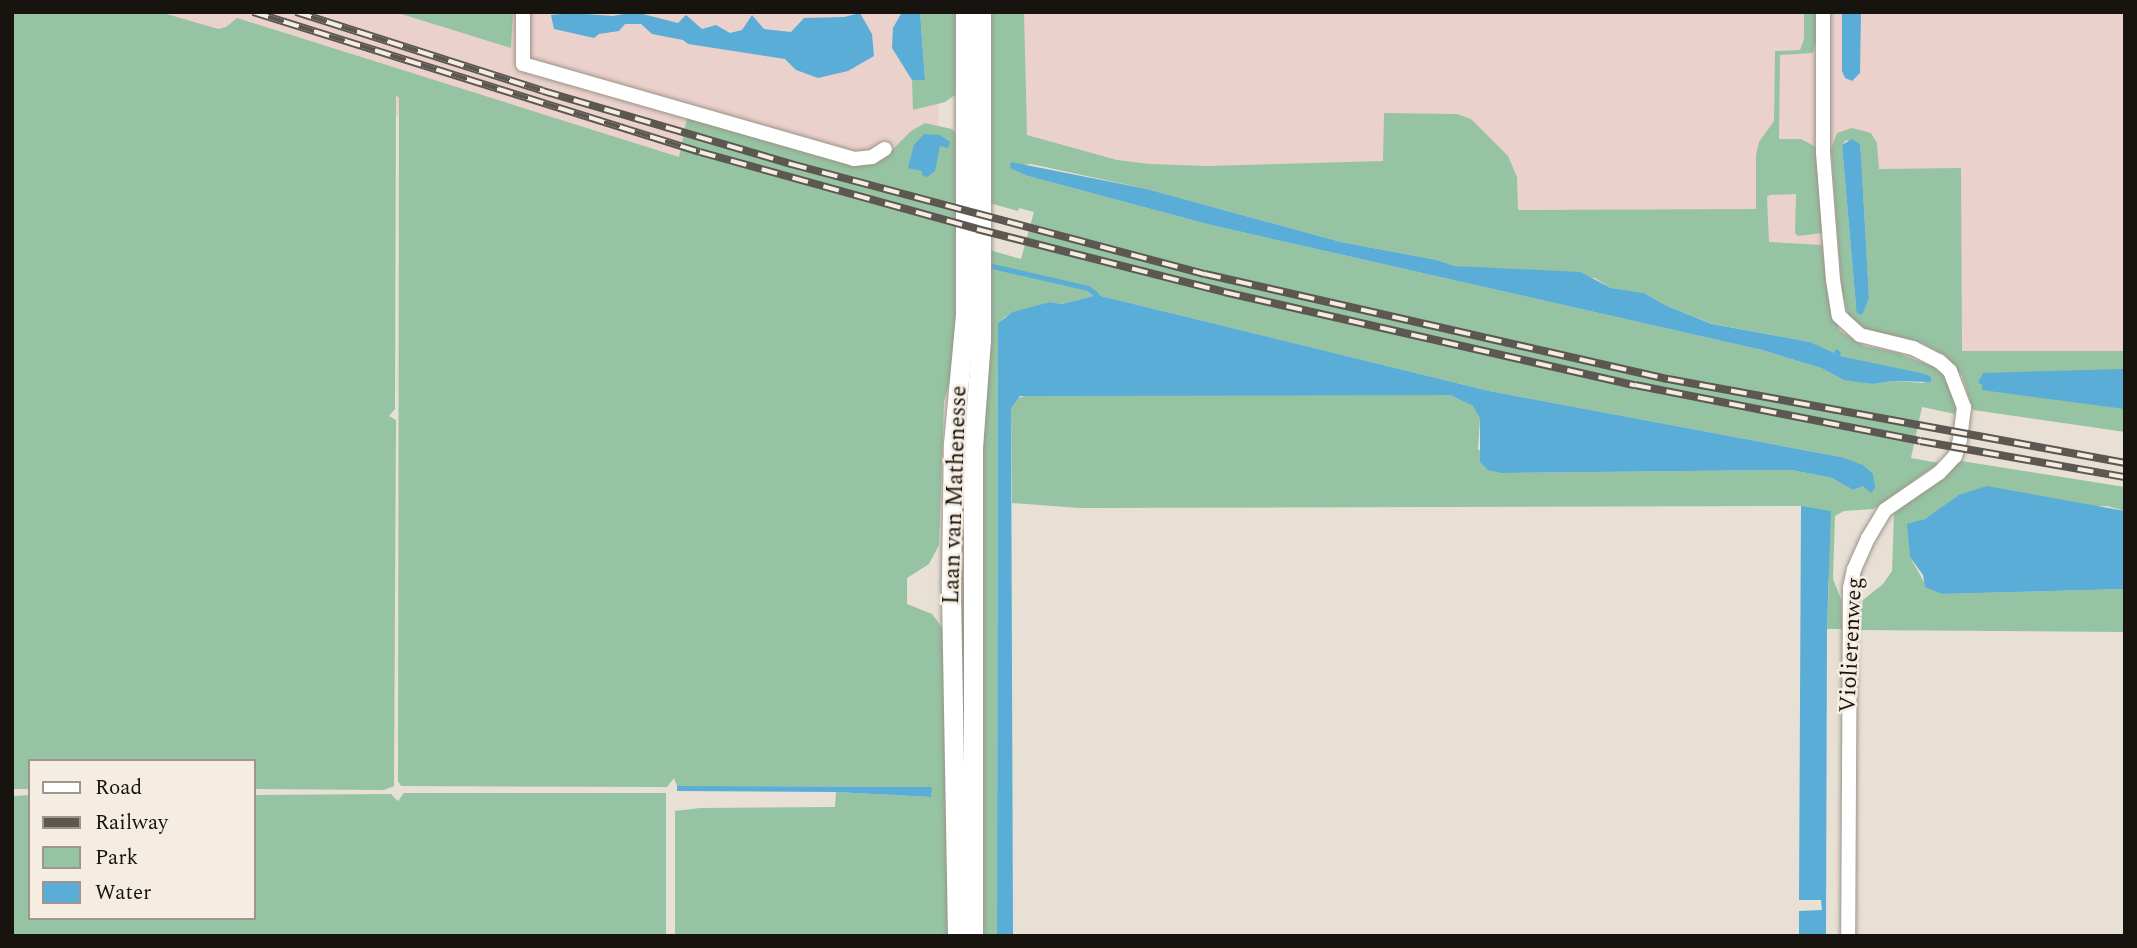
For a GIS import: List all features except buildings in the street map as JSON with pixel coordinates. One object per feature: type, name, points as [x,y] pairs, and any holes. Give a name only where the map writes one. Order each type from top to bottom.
[{"type":"street","points":[[523,12],[523,64],[853,159],[872,158],[885,149]]},
{"type":"street","name":"Laan van Mathenesse","points":[[957,936],[951,580],[953,444],[965,315],[965,12]]},
{"type":"street","points":[[973,936],[973,448],[981,300],[981,12]]},
{"type":"street","name":"Violierenweg","points":[[1823,12],[1823,153],[1835,300],[1839,316],[1860,335],[1913,348],[1939,361],[1950,371],[1964,407],[1955,456],[1939,472],[1885,510],[1868,538],[1850,588],[1849,936]]},
{"type":"shaded area","points":[[54,12],[939,12],[938,280]]},
{"type":"shaded area","points":[[1007,12],[2125,12],[2125,371],[1973,372],[1008,143]]},
{"type":"green space","points":[[12,12],[160,12],[218,29],[226,27],[237,18],[679,157],[687,118],[854,165],[884,158],[911,131],[925,123],[952,129],[957,135],[959,345],[944,402],[939,545],[929,564],[907,578],[907,604],[932,614],[944,630],[952,936],[675,936],[675,811],[700,808],[835,807],[836,792],[930,797],[931,787],[677,786],[674,778],[667,787],[401,786],[398,781],[399,98],[396,95],[395,409],[389,416],[396,420],[394,786],[384,790],[256,789],[256,759],[28,759],[28,789],[12,789]],"holes":[[[930,134],[943,139],[928,173],[923,171]]]},
{"type":"green space","points":[[395,12],[513,12],[511,48]]},
{"type":"green space","points":[[920,12],[960,12],[955,95],[945,102],[913,110],[912,80],[925,79]]},
{"type":"green space","points":[[986,12],[1024,12],[1027,135],[1117,160],[1150,164],[1207,166],[1383,161],[1384,113],[1457,114],[1471,119],[1508,156],[1517,177],[1518,210],[1756,209],[1756,155],[1759,142],[1774,121],[1775,51],[1800,50],[1804,39],[1804,12],[1816,12],[1816,42],[1813,53],[1780,55],[1779,139],[1801,139],[1816,147],[1822,233],[1798,236],[1795,233],[1796,194],[1770,195],[1767,197],[1769,242],[1822,245],[1830,308],[1840,331],[1864,346],[1898,353],[1934,367],[1945,377],[1957,404],[1955,414],[1922,407],[1911,458],[1939,463],[1874,509],[1844,511],[1835,516],[1833,579],[1841,599],[1842,629],[1827,629],[1829,579],[1801,506],[1080,508],[1012,503],[1011,408],[1014,400],[1029,394],[1450,395],[1473,406],[1480,419],[1478,449],[1502,473],[1792,470],[1832,478],[1853,490],[1863,486],[1841,457],[1489,391],[1097,295],[1062,304],[1050,302],[1005,317],[998,323],[997,936],[977,936],[977,461],[986,249],[1021,259],[1034,212],[1019,208],[1018,211],[986,202]],"holes":[[[1031,164],[1147,189],[1341,242],[1437,260],[1455,266],[1595,278],[1611,288],[1644,293],[1667,306],[1713,324],[1810,342],[1839,356],[1929,377],[1923,383],[1893,381],[1873,384],[1838,377],[1821,368],[1762,350],[1211,225],[1028,176],[1019,171],[1021,165]]]},
{"type":"green space","points":[[1852,128],[1871,133],[1877,143],[1879,169],[1961,168],[1962,351],[2125,351],[2125,432],[1973,410],[1962,376],[1946,356],[1922,343],[1864,329],[1849,317],[1842,291],[1831,149],[1837,133]],"holes":[[[1846,140],[1860,144],[1869,298],[1861,315],[1856,306],[1842,145]]]},
{"type":"green space","points":[[1961,461],[2125,487],[2125,511],[2107,506],[1932,515],[1909,527],[1910,557],[1924,582],[1942,594],[2125,589],[2125,632],[1857,630],[1863,600],[1883,584],[1892,571],[1894,513]]},
{"type":"green space","points":[[404,793],[666,793],[666,936],[12,936],[12,796],[28,795],[28,920],[256,920],[256,795],[391,794],[398,801]]},
{"type":"water","points":[[635,12],[678,23],[686,15],[702,29],[716,25],[730,33],[742,30],[752,15],[764,29],[791,32],[804,18],[844,17],[860,13],[872,34],[874,56],[848,71],[818,78],[796,70],[785,59],[688,44],[683,40],[652,34],[641,24],[625,24],[619,31],[599,34],[594,38],[554,29],[551,15],[572,13],[613,16]]},
{"type":"water","points":[[902,12],[920,12],[925,80],[912,80],[892,48],[893,28]]},
{"type":"water","points":[[1842,12],[1861,12],[1860,73],[1852,81],[1845,78],[1842,71]]},
{"type":"water","points":[[924,134],[940,135],[950,142],[948,148],[940,146],[935,171],[927,177],[922,175],[922,171],[908,168],[914,145]]},
{"type":"water","points":[[1852,139],[1860,144],[1861,155],[1869,298],[1862,315],[1857,313],[1856,306],[1842,145]]},
{"type":"water","points":[[1011,162],[1147,189],[1341,242],[1437,260],[1455,266],[1580,272],[1611,288],[1644,293],[1667,306],[1712,324],[1810,342],[1834,353],[1836,349],[1841,352],[1840,356],[1925,374],[1931,377],[1931,382],[1893,381],[1873,384],[1844,380],[1821,368],[1762,350],[1211,225],[1028,176],[1010,168]]},
{"type":"water","points":[[1097,295],[1489,391],[1841,457],[1863,465],[1873,474],[1875,488],[1871,493],[1863,486],[1853,490],[1832,478],[1792,470],[1502,473],[1488,470],[1480,462],[1480,419],[1473,406],[1450,395],[1020,396],[1011,408],[1013,936],[997,936],[998,323],[1013,312],[1050,302],[1062,304]]},
{"type":"water","points":[[2125,369],[2125,409],[1982,390],[1982,384],[1978,383],[1983,373]]},
{"type":"water","points":[[1987,486],[2125,511],[2125,589],[1942,594],[1925,587],[1923,575],[1910,557],[1907,524],[1925,519],[1959,495]]},
{"type":"water","points":[[1801,506],[1831,511],[1827,629],[1826,936],[1799,936],[1799,911],[1822,910],[1821,900],[1799,900]]},
{"type":"water","points":[[677,786],[932,787],[931,797],[836,792],[677,791]]},
{"type":"waterway","points":[[992,266],[1088,288],[1097,295]]},
{"type":"railway","points":[[253,12],[700,152],[977,229],[1224,292],[1635,385],[1920,441],[2125,477]]},
{"type":"railway","points":[[296,12],[543,91],[791,164],[1205,274],[1668,379],[2125,463]]}]
